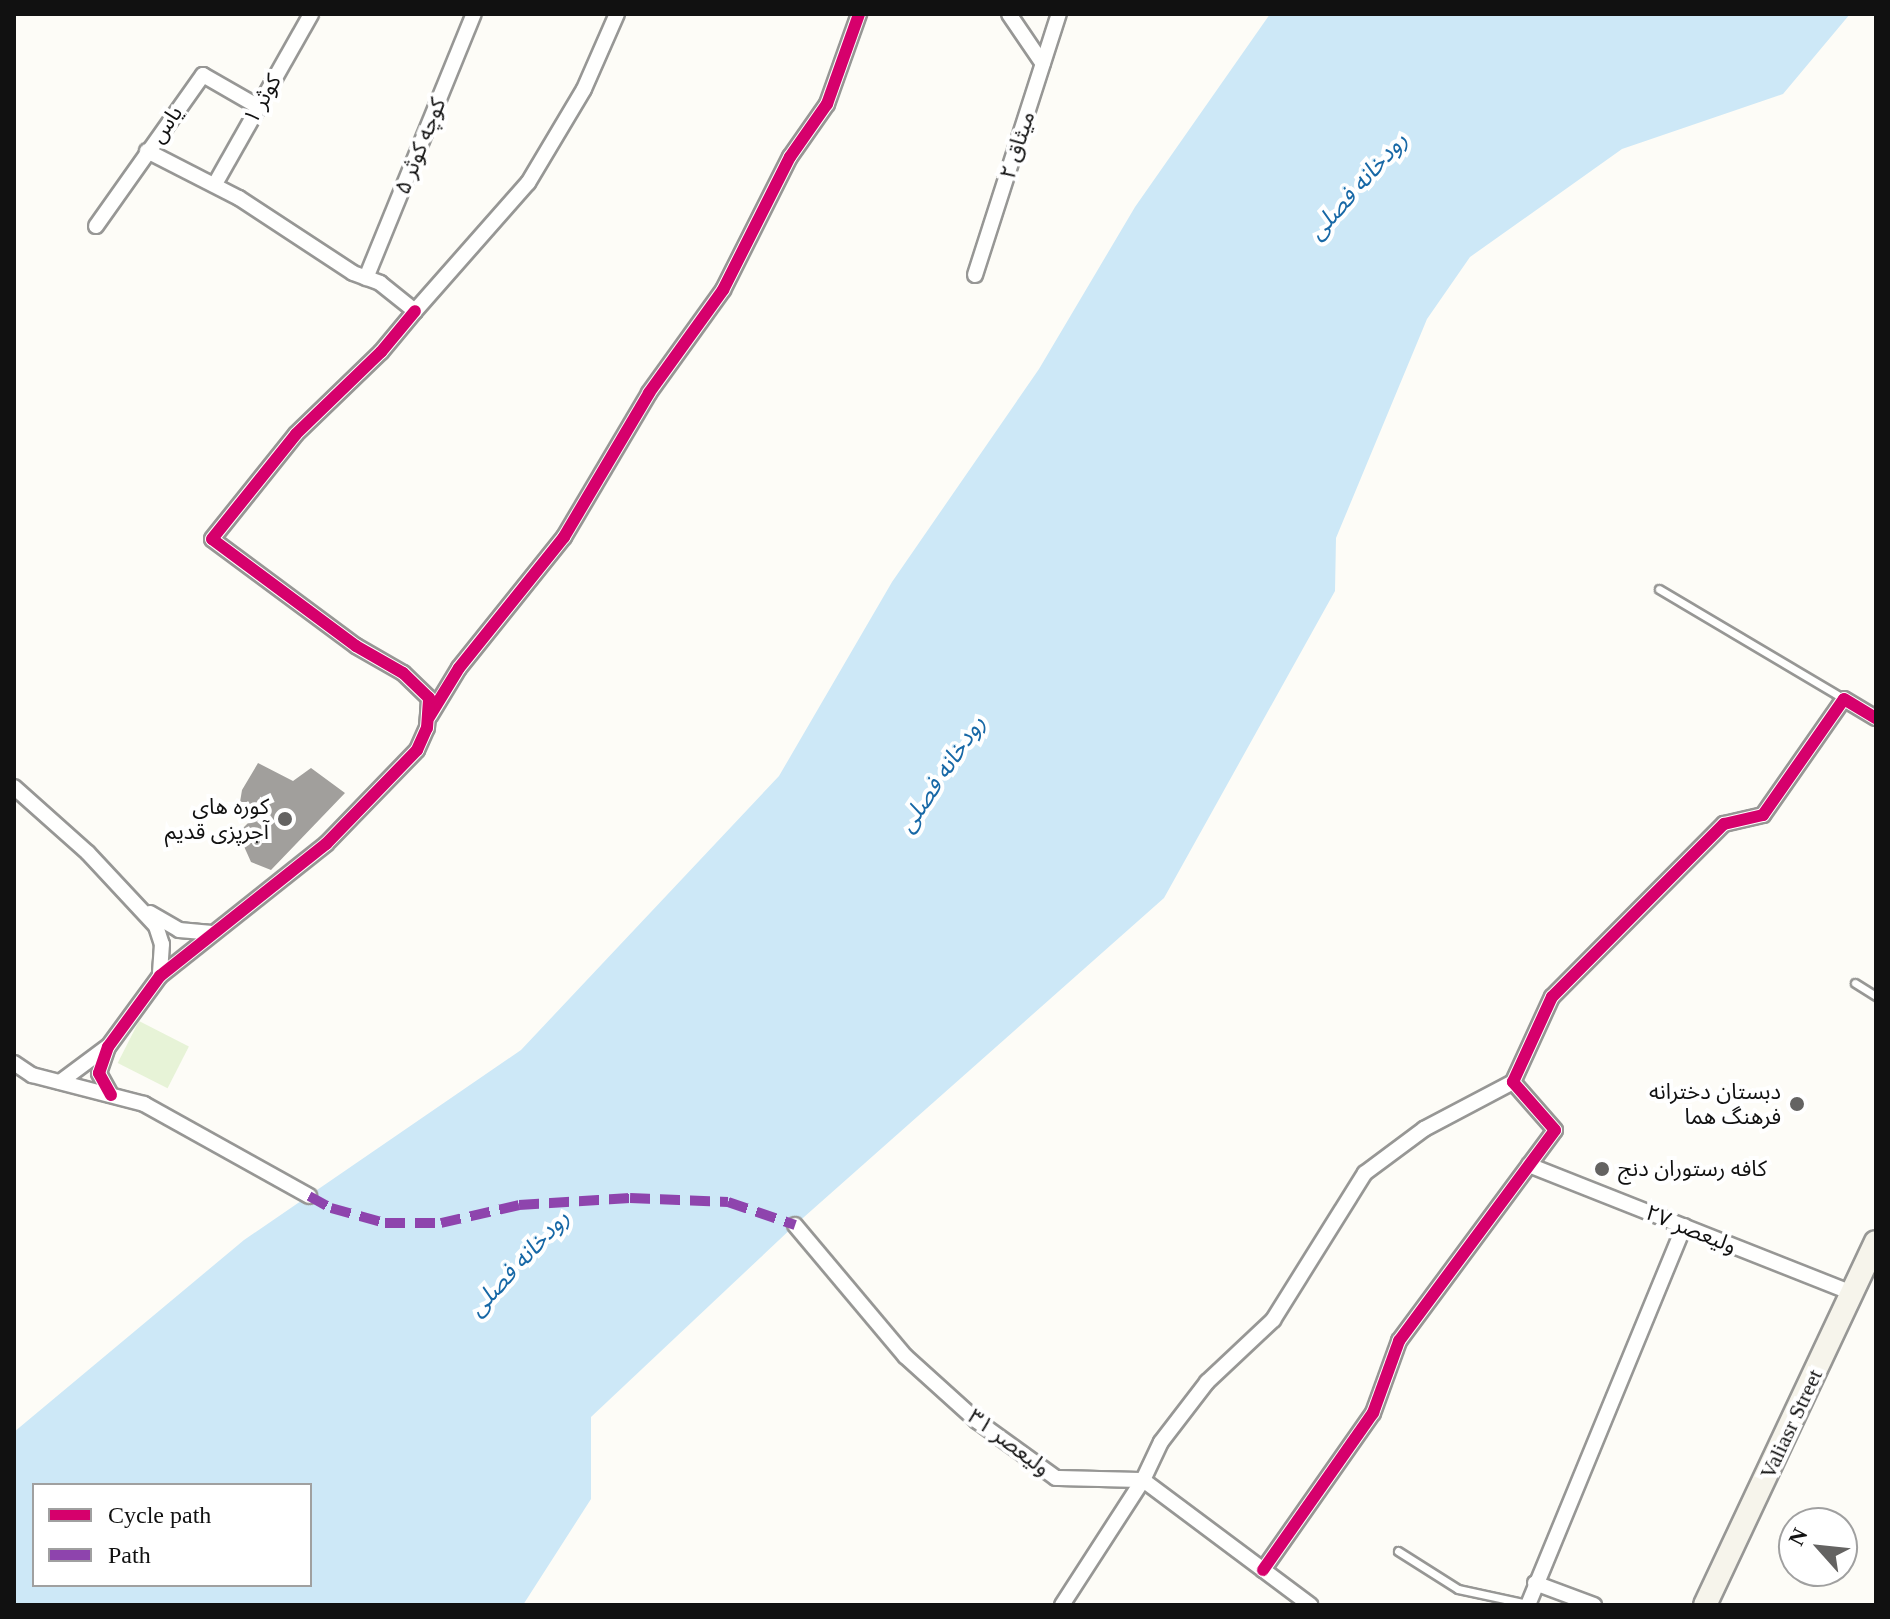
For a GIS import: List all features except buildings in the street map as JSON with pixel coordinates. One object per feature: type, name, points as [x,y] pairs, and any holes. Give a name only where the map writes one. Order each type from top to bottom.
[{"type":"main road","name":"Valiasr Street","points":[[1705,1605],[1876,1242]]},
{"type":"street","name":"کوثر ۱","points":[[215,184],[311,14]]},
{"type":"street","name":"کوچه کوثر ۵","points":[[366,278],[474,14]]},
{"type":"street","points":[[428,720],[429,698],[403,673],[356,646],[212,539],[296,434],[381,352],[528,183],[590,78],[617,14]]},
{"type":"street","points":[[111,1095],[99,1073],[108,1047],[160,976],[326,844],[371,801],[417,750],[428,720],[459,668],[564,537],[649,393],[723,290],[790,157],[827,104],[859,14]]},
{"type":"street","points":[[1009,14],[1043,64]]},
{"type":"street","name":"میثاق ۲","points":[[975,275],[1059,14]]},
{"type":"street","name":"یاس","points":[[96,226],[203,75],[257,106]]},
{"type":"street","points":[[147,151],[215,184],[415,311]]},
{"type":"street","points":[[1062,1605],[1143,1480],[1161,1442],[1207,1382],[1273,1320],[1365,1173],[1424,1129],[1513,1082],[1552,997],[1724,824],[1763,815],[1844,699],[1876,718]]},
{"type":"street","points":[[14,787],[137,903],[156,926],[162,944],[160,976]]},
{"type":"street","points":[[137,903],[179,930],[212,933]]},
{"type":"street","points":[[60,1082],[108,1047]]},
{"type":"street","points":[[14,1063],[60,1082],[144,1104],[309,1196]]},
{"type":"street","points":[[1263,1570],[1373,1413],[1399,1341],[1555,1130],[1513,1082]]},
{"type":"street","name":"ولیعصر ۲۷","points":[[1529,1165],[1853,1293]]},
{"type":"street","name":"ولیعصر ۳۱","points":[[795,1225],[905,1356],[1000,1437],[1056,1478],[1143,1480]]},
{"type":"street","points":[[1528,1605],[1684,1226]]},
{"type":"street","points":[[1143,1480],[1310,1605]]},
{"type":"street","points":[[1535,1583],[1594,1605]]},
{"type":"lane","points":[[1659,589],[1844,699]]},
{"type":"lane","points":[[1855,983],[1876,996]]},
{"type":"lane","points":[[1398,1551],[1458,1589],[1528,1605]]},
{"type":"green space","points":[[139,1021],[189,1046],[168,1088],[118,1063]]},
{"type":"water","name":"رودخانه فصلی","points":[[1270,14],[1850,14],[1783,94],[1622,149],[1470,257],[1427,319],[1336,538],[1335,591],[1164,898],[795,1225],[591,1417],[591,1499],[523,1605],[14,1605],[14,1432],[244,1240],[521,1050],[779,776],[892,582],[1039,369],[1135,207]]},
{"type":"marked path","points":[[309,1196],[331,1208],[385,1223],[441,1223],[519,1205],[630,1198],[728,1202],[795,1225]]},
{"type":"cycle path","points":[[429,717],[459,668],[564,537],[649,393],[723,290],[790,157],[827,104],[859,14]]},
{"type":"cycle path","points":[[111,1095],[99,1073],[108,1047],[160,976],[326,844],[417,750],[427,728],[429,698],[403,673],[356,646],[212,539],[296,434],[381,352],[415,311]]},
{"type":"cycle path","points":[[1263,1570],[1373,1413],[1399,1341],[1555,1130],[1513,1082],[1552,997],[1724,824],[1763,815],[1844,699],[1876,718]]},
{"type":"place","name":"کوره های آجرپزی قدیم","points":[[285,819]]},
{"type":"place","name":"دبستان دخترانه فرهنگ هما","points":[[1797,1104]]},
{"type":"place","name":"کافه رستوران دنج","points":[[1602,1169]]}]
